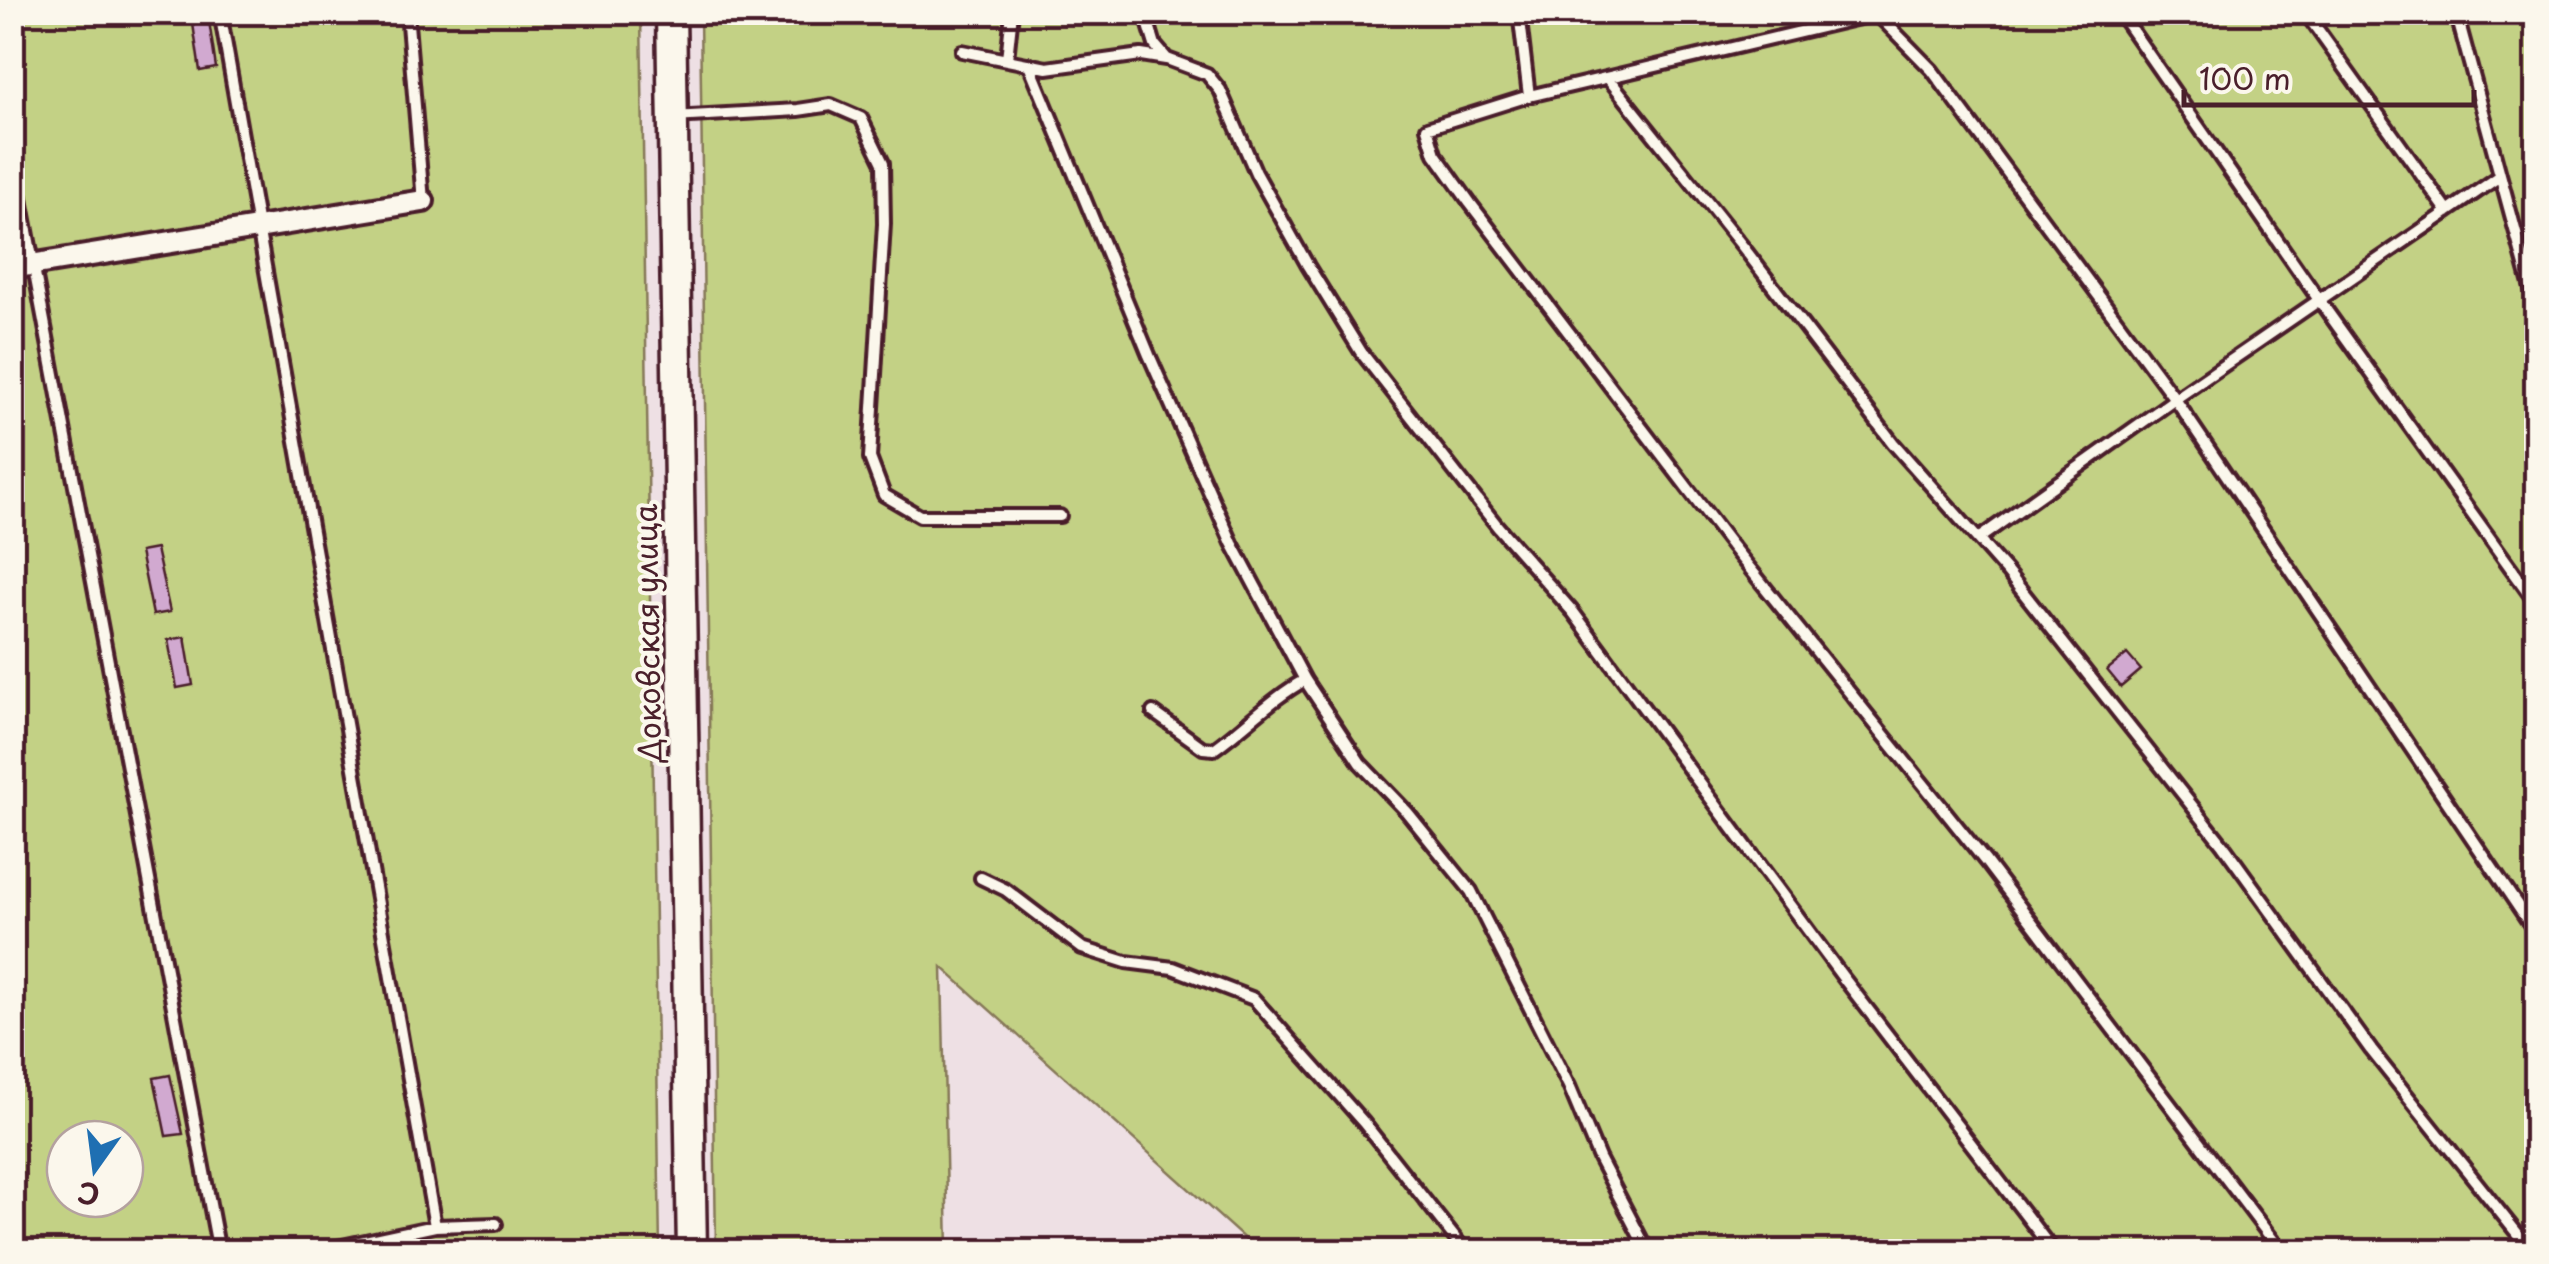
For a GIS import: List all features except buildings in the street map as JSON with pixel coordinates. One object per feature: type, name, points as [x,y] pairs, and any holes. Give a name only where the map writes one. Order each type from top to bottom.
[{"type":"street","name":"Доковская улица","points":[[671,12],[692,1252]]},
{"type":"street","points":[[23,266],[422,201]]},
{"type":"lane","points":[[220,12],[436,1226]]},
{"type":"lane","points":[[406,12],[422,201]]},
{"type":"lane","points":[[1007,59],[1012,12]]},
{"type":"lane","points":[[1145,12],[1155,46],[1167,59]]},
{"type":"lane","points":[[1519,12],[1529,96]]},
{"type":"lane","points":[[2119,12],[2536,603]]},
{"type":"lane","points":[[2305,12],[2448,212]]},
{"type":"lane","points":[[2456,12],[2536,308]]},
{"type":"lane","points":[[2282,1252],[1986,862],[1731,545],[1435,154],[1428,128],[1529,96],[1881,14],[1932,70],[2175,399],[2536,933]]},
{"type":"lane","points":[[962,52],[1047,68],[1142,55],[1167,59],[1207,74],[1220,90],[1256,173],[1361,352],[1498,527],[1573,612],[1853,990],[2054,1252]]},
{"type":"lane","points":[[1029,64],[1149,356],[1232,543],[1304,680],[1360,763],[1407,812],[1471,890],[1569,1086],[1598,1158],[1648,1252]]},
{"type":"lane","points":[[1608,78],[1892,443],[1978,539],[2223,845],[2371,1050],[2532,1252]]},
{"type":"lane","points":[[672,117],[831,105],[861,118],[883,163],[884,224],[870,458],[884,495],[920,516],[1060,516]]},
{"type":"lane","points":[[12,151],[23,266],[219,1252]]},
{"type":"lane","points":[[1978,539],[2500,176]]},
{"type":"lane","points":[[1154,712],[1203,748],[1214,749],[1304,680]]},
{"type":"lane","points":[[981,878],[1006,890],[1082,948],[1126,962],[1173,968],[1254,999],[1364,1123],[1466,1252]]},
{"type":"lane","points":[[314,1252],[436,1226],[496,1224]]},
{"type":"lane","points":[[392,1236],[394,1252]]},
{"type":"green space","points":[[12,13],[641,13],[660,1251],[13,1251]]},
{"type":"green space","points":[[700,13],[2536,13],[2536,1251],[1258,1251],[942,967],[948,1251],[716,1251]]}]
